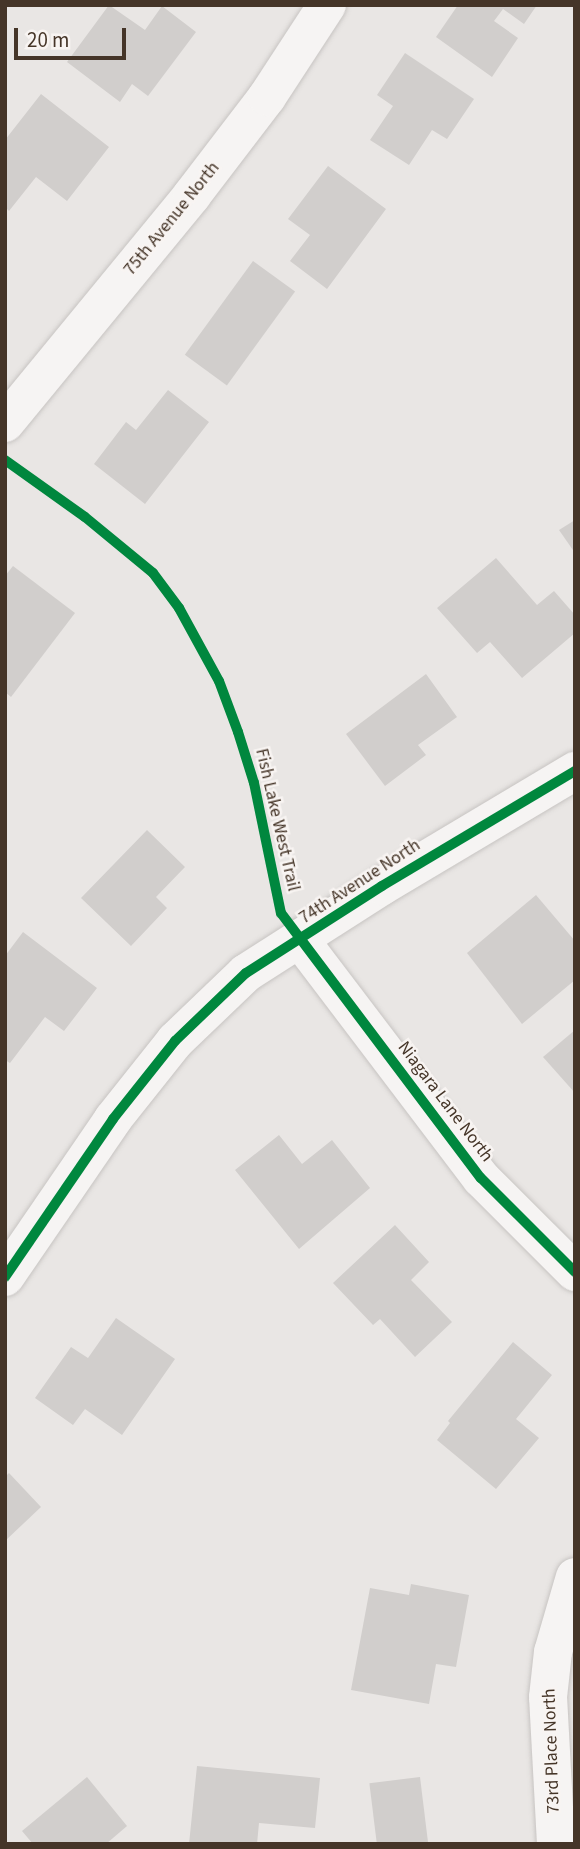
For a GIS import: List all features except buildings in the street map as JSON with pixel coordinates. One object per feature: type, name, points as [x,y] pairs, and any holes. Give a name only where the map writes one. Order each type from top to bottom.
[{"type":"street","name":"75th Avenue North","points":[[5,423],[192,195],[267,97],[327,5]]},
{"type":"street","name":"74th Avenue North","points":[[5,1277],[113,1119],[175,1041],[246,973],[301,941],[382,886],[575,771]]},
{"type":"street","name":"Niagara Lane North","points":[[301,941],[481,1178],[575,1272]]},
{"type":"street","name":"73rd Place North","points":[[556,1844],[548,1697],[553,1652],[575,1577]]},
{"type":"cycle path","name":"Fish Lake West Trail","points":[[5,460],[85,517],[153,573],[179,608],[219,681],[238,732],[254,783],[281,913],[481,1178],[575,1272]]},
{"type":"cycle path","points":[[5,1277],[113,1119],[175,1041],[246,973],[382,886],[575,771]]}]
